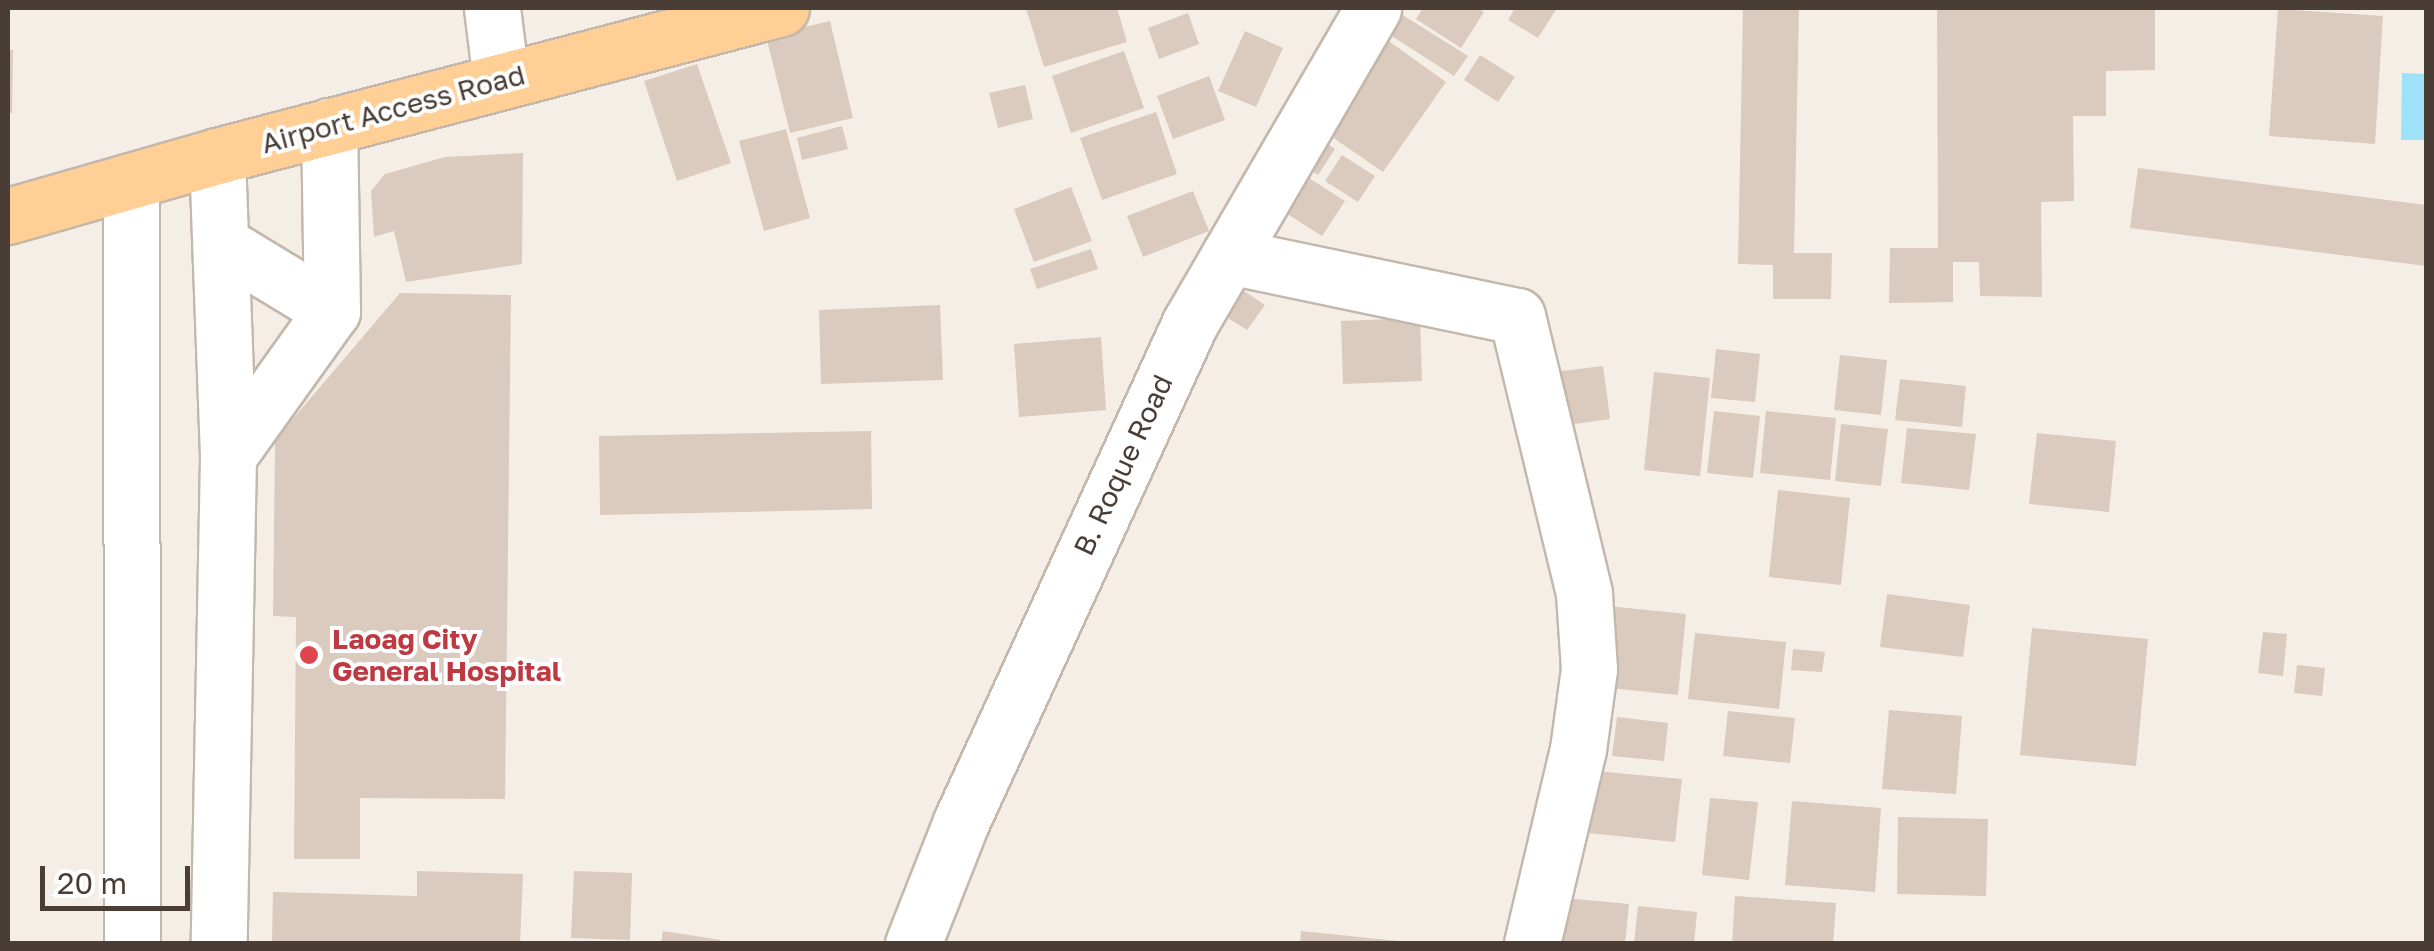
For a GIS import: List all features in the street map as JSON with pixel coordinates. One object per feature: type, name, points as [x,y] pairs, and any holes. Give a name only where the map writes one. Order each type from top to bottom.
[{"type":"main road","name":"Airport Access Road","points":[[8,216],[217,156],[781,8]]},
{"type":"street","points":[[492,8],[501,80]]},
{"type":"street","name":"B. Roque Road","points":[[914,944],[961,822],[1124,458],[1190,323],[1373,8]]},
{"type":"street","points":[[228,456],[332,311],[330,126]]},
{"type":"street","points":[[217,156],[228,456],[219,944]]},
{"type":"street","points":[[131,181],[132,944]]},
{"type":"street","points":[[222,244],[332,311]]},
{"type":"street","points":[[1228,256],[1517,316],[1584,594],[1588,670],[1578,749],[1532,944]]},
{"type":"water","points":[[2402,73],[2426,74],[2426,140],[2401,140]]},
{"type":"building","points":[[1026,8],[1117,8],[1127,42],[1044,67]]},
{"type":"building","points":[[1423,8],[1477,8],[1484,12],[1461,48],[1416,19]]},
{"type":"building","points":[[1515,8],[1557,8],[1538,38],[1508,20]]},
{"type":"building","points":[[1743,8],[1799,8],[1794,253],[1832,253],[1831,299],[1773,299],[1773,265],[1738,264]]},
{"type":"building","points":[[1937,8],[2155,8],[2155,70],[2106,71],[2106,116],[2073,116],[2074,201],[2041,202],[2042,297],[1980,296],[1979,262],[1953,262],[1953,302],[1889,303],[1890,248],[1938,248]]},
{"type":"building","points":[[1393,9],[1468,56],[1454,76],[1381,29]]},
{"type":"building","points":[[2278,9],[2383,16],[2375,144],[2269,136]]},
{"type":"building","points":[[1188,13],[1199,44],[1159,59],[1148,28]]},
{"type":"building","points":[[830,21],[853,118],[790,133],[766,36]]},
{"type":"building","points":[[1245,31],[1283,48],[1256,107],[1218,91]]},
{"type":"building","points":[[1383,37],[1446,82],[1383,172],[1319,128]]},
{"type":"building","points":[[8,50],[13,50],[12,113],[8,113]]},
{"type":"building","points":[[1124,51],[1144,108],[1071,133],[1052,76]]},
{"type":"building","points":[[1480,55],[1515,77],[1498,102],[1464,80]]},
{"type":"building","points":[[697,64],[731,163],[677,181],[644,81]]},
{"type":"building","points":[[1209,76],[1225,120],[1173,139],[1157,96]]},
{"type":"building","points":[[1025,85],[1033,119],[998,128],[989,93]]},
{"type":"building","points":[[1156,112],[1177,174],[1102,200],[1080,138]]},
{"type":"building","points":[[842,126],[848,149],[802,160],[797,138]]},
{"type":"building","points":[[786,129],[810,218],[764,231],[739,141]]},
{"type":"building","points":[[1315,136],[1335,149],[1318,175],[1298,162]]},
{"type":"building","points":[[523,153],[522,264],[406,282],[394,231],[374,237],[371,191],[385,174],[445,157]]},
{"type":"building","points":[[1342,155],[1375,176],[1358,202],[1325,181]]},
{"type":"building","points":[[2138,168],[2426,205],[2426,266],[2130,228]]},
{"type":"building","points":[[1301,173],[1345,201],[1322,236],[1278,208]]},
{"type":"building","points":[[1071,187],[1092,241],[1034,262],[1014,209]]},
{"type":"building","points":[[1193,191],[1209,231],[1143,257],[1127,216]]},
{"type":"building","points":[[1091,249],[1098,269],[1037,289],[1030,269]]},
{"type":"building","points":[[1229,281],[1265,305],[1247,330],[1212,308]]},
{"type":"building","points":[[400,293],[511,295],[505,799],[360,798],[360,859],[294,859],[296,617],[273,616],[275,440]]},
{"type":"building","points":[[940,305],[943,380],[821,384],[819,310]]},
{"type":"building","points":[[1420,318],[1422,381],[1343,384],[1341,321]]},
{"type":"building","points":[[1101,337],[1106,410],[1019,417],[1014,344]]},
{"type":"building","points":[[1716,349],[1760,354],[1755,402],[1711,398]]},
{"type":"building","points":[[1840,355],[1887,360],[1881,415],[1834,410]]},
{"type":"building","points":[[1603,366],[1610,419],[1561,426],[1553,372]]},
{"type":"building","points":[[1654,372],[1710,378],[1700,476],[1644,470]]},
{"type":"building","points":[[1900,379],[1966,386],[1962,427],[1895,420]]},
{"type":"building","points":[[1714,411],[1760,416],[1753,478],[1707,473]]},
{"type":"building","points":[[1766,411],[1836,418],[1830,480],[1760,473]]},
{"type":"building","points":[[1841,424],[1888,429],[1881,486],[1835,481]]},
{"type":"building","points":[[1907,428],[1976,434],[1969,490],[1901,483]]},
{"type":"building","points":[[871,431],[872,509],[600,515],[599,436]]},
{"type":"building","points":[[2037,433],[2116,441],[2109,512],[2029,504]]},
{"type":"building","points":[[1778,490],[1850,498],[1841,585],[1769,577]]},
{"type":"building","points":[[1887,594],[1970,605],[1963,657],[1880,647]]},
{"type":"building","points":[[1608,606],[1686,614],[1678,695],[1599,687]]},
{"type":"building","points":[[2032,628],[2148,639],[2136,766],[2020,755]]},
{"type":"building","points":[[2263,632],[2287,634],[2283,676],[2258,673]]},
{"type":"building","points":[[1695,633],[1786,642],[1779,709],[1688,699]]},
{"type":"building","points":[[1793,649],[1825,652],[1822,672],[1791,670]]},
{"type":"building","points":[[2297,665],[2325,668],[2322,696],[2294,693]]},
{"type":"building","points":[[1889,710],[1962,716],[1956,794],[1882,789]]},
{"type":"building","points":[[1728,711],[1795,718],[1790,763],[1723,756]]},
{"type":"building","points":[[1617,717],[1668,723],[1664,761],[1612,756]]},
{"type":"building","points":[[1595,771],[1682,779],[1675,842],[1588,833]]},
{"type":"building","points":[[1710,798],[1758,802],[1749,880],[1702,875]]},
{"type":"building","points":[[1792,801],[1881,808],[1875,892],[1785,885]]},
{"type":"building","points":[[1898,817],[1988,819],[1986,896],[1897,894]]},
{"type":"building","points":[[417,871],[523,874],[520,944],[272,944],[273,892],[417,896]]},
{"type":"building","points":[[574,871],[632,873],[630,940],[571,938]]},
{"type":"building","points":[[1735,896],[1836,903],[1833,944],[1732,944]]},
{"type":"building","points":[[1564,898],[1629,904],[1625,944],[1559,944]]},
{"type":"building","points":[[1638,906],[1697,912],[1694,944],[1634,944]]},
{"type":"building","points":[[663,931],[721,940],[720,944],[661,944]]},
{"type":"building","points":[[1301,931],[1398,941],[1398,944],[1300,944]]},
{"type":"place","name":"Laoag City General Hospital","points":[[309,655]]}]
